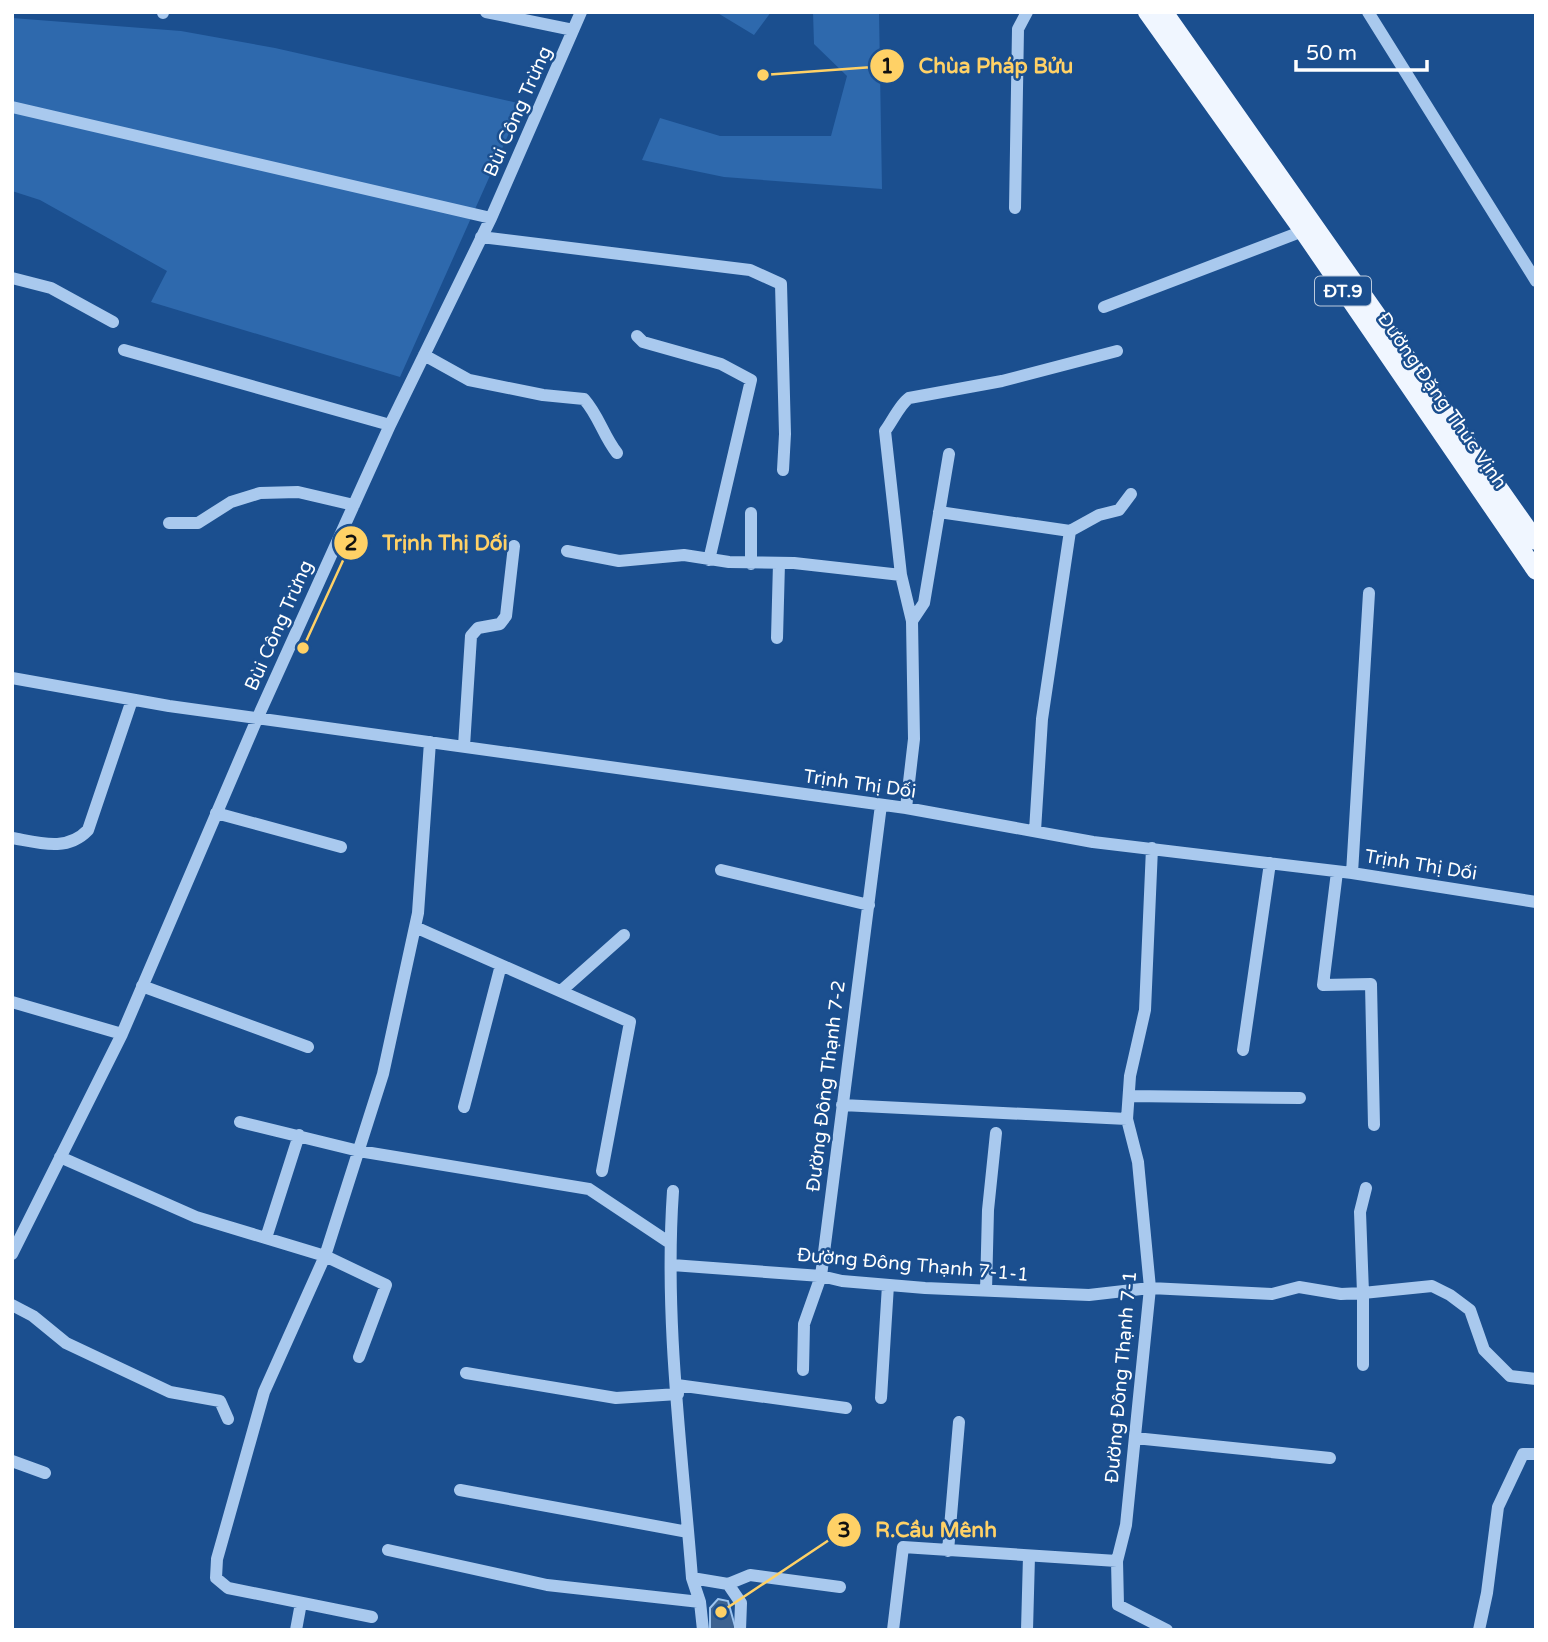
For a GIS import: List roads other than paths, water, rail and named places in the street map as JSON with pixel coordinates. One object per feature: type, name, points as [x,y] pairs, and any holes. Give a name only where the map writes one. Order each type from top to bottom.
[{"type":"main road","name":"Đường Đặng Thúc Vịnh","points":[[1147,12],[1303,231],[1536,570]]},
{"type":"main road","name":"Đường Đặng Thúc Vịnh","points":[[1164,12],[1536,541]]},
{"type":"street","points":[[486,12],[573,30]]},
{"type":"street","name":"Bùi Công Trừng","points":[[12,1254],[122,1034],[257,719],[390,425],[491,218],[581,12]]},
{"type":"street","points":[[1015,208],[1018,29],[1027,12]]},
{"type":"street","points":[[1368,12],[1536,281]]},
{"type":"street","points":[[12,107],[491,218]]},
{"type":"street","points":[[1104,307],[1303,231]]},
{"type":"street","points":[[481,237],[750,270],[781,285],[785,434],[783,470]]},
{"type":"street","points":[[12,278],[51,288],[113,322]]},
{"type":"street","points":[[637,336],[643,342],[721,364],[751,380],[709,560]]},
{"type":"street","points":[[124,349],[390,425]]},
{"type":"street","points":[[906,808],[914,739],[912,621],[901,575],[885,431],[898,415],[903,402],[909,398],[1002,381],[1117,351]]},
{"type":"street","points":[[424,355],[469,380],[543,395],[584,399],[597,414],[603,435],[617,453]]},
{"type":"street","points":[[912,621],[924,603],[949,454]]},
{"type":"street","points":[[169,523],[198,523],[231,502],[260,493],[298,492],[354,505]]},
{"type":"street","points":[[939,512],[1070,531],[1099,515],[1119,510],[1131,494]]},
{"type":"street","points":[[751,513],[751,564]]},
{"type":"street","points":[[1035,831],[1042,719],[1070,531]]},
{"type":"street","points":[[464,746],[471,636],[478,628],[500,624],[506,616],[514,546]]},
{"type":"street","points":[[567,551],[619,561],[684,555],[751,564],[779,563],[901,575]]},
{"type":"street","points":[[777,638],[779,563]]},
{"type":"street","points":[[1352,873],[1369,593]]},
{"type":"street","name":"Trịnh Thị Dối","points":[[12,678],[132,701],[906,808],[1035,831],[1352,873],[1536,902]]},
{"type":"street","points":[[12,838],[54,846],[79,840],[88,830],[132,701]]},
{"type":"street","points":[[373,1617],[228,1588],[216,1578],[217,1559],[264,1392],[325,1256],[383,1074],[415,927],[430,742]]},
{"type":"street","name":"Đường Đông Thạnh 7-2","points":[[803,1370],[804,1324],[821,1276],[881,805]]},
{"type":"street","points":[[216,813],[341,847]]},
{"type":"street","name":"Đường Đông Thạnh 7-1","points":[[1153,848],[1144,1010],[1127,1119],[1138,1162],[1150,1288],[1126,1525],[1116,1561],[1118,1605],[1167,1630]]},
{"type":"street","points":[[1243,1051],[1270,863]]},
{"type":"street","points":[[721,870],[869,905]]},
{"type":"street","points":[[1337,872],[1323,985],[1371,984],[1374,1125]]},
{"type":"street","points":[[415,927],[630,1022],[602,1171]]},
{"type":"street","points":[[561,991],[624,934]]},
{"type":"street","points":[[464,1107],[501,965]]},
{"type":"street","points":[[142,986],[308,1047]]},
{"type":"street","points":[[12,1002],[122,1034]]},
{"type":"street","points":[[1129,1096],[1300,1098]]},
{"type":"street","points":[[842,1105],[1127,1119]]},
{"type":"street","points":[[240,1122],[359,1151],[589,1189],[670,1243]]},
{"type":"street","points":[[986,1291],[988,1210],[996,1133]]},
{"type":"street","points":[[266,1238],[299,1135]]},
{"type":"street","points":[[60,1157],[197,1217],[325,1256],[386,1285],[359,1357]]},
{"type":"street","points":[[1363,1365],[1360,1212],[1366,1188]]},
{"type":"street","points":[[673,1191],[670,1243],[678,1390],[692,1578],[700,1602],[703,1630]]},
{"type":"street","name":"Đường Đông Thạnh 7-1-1","points":[[672,1265],[821,1276],[888,1285],[1089,1295],[1150,1288],[1272,1294],[1299,1287],[1341,1294],[1432,1286],[1451,1295],[1470,1310],[1484,1350],[1510,1376],[1536,1379]]},
{"type":"street","points":[[881,1398],[888,1285]]},
{"type":"street","points":[[12,1305],[33,1315],[66,1343],[170,1392],[220,1401],[228,1419]]},
{"type":"street","points":[[466,1373],[616,1398],[678,1390],[846,1408]]},
{"type":"street","points":[[948,1551],[959,1422]]},
{"type":"street","points":[[1135,1438],[1331,1458]]},
{"type":"street","points":[[1479,1630],[1487,1594],[1498,1507],[1523,1454],[1536,1454]]},
{"type":"street","points":[[12,1461],[45,1473]]},
{"type":"street","points":[[460,1490],[688,1532]]},
{"type":"street","points":[[892,1630],[903,1547],[1116,1561]]},
{"type":"street","points":[[388,1550],[547,1586],[700,1602]]},
{"type":"street","points":[[1027,1630],[1029,1556]]},
{"type":"street","points":[[692,1578],[728,1584],[750,1575],[840,1587]]},
{"type":"street","points":[[728,1584],[741,1603],[740,1630]]},
{"type":"street","points":[[296,1630],[301,1603]]},
{"type":"place","name":"Chùa Pháp Bửu","points":[[763,75]]},
{"type":"place","name":"Trịnh Thị Dối","points":[[303,648]]},
{"type":"place","name":"R.Cầu Mênh","points":[[721,1612]]}]
